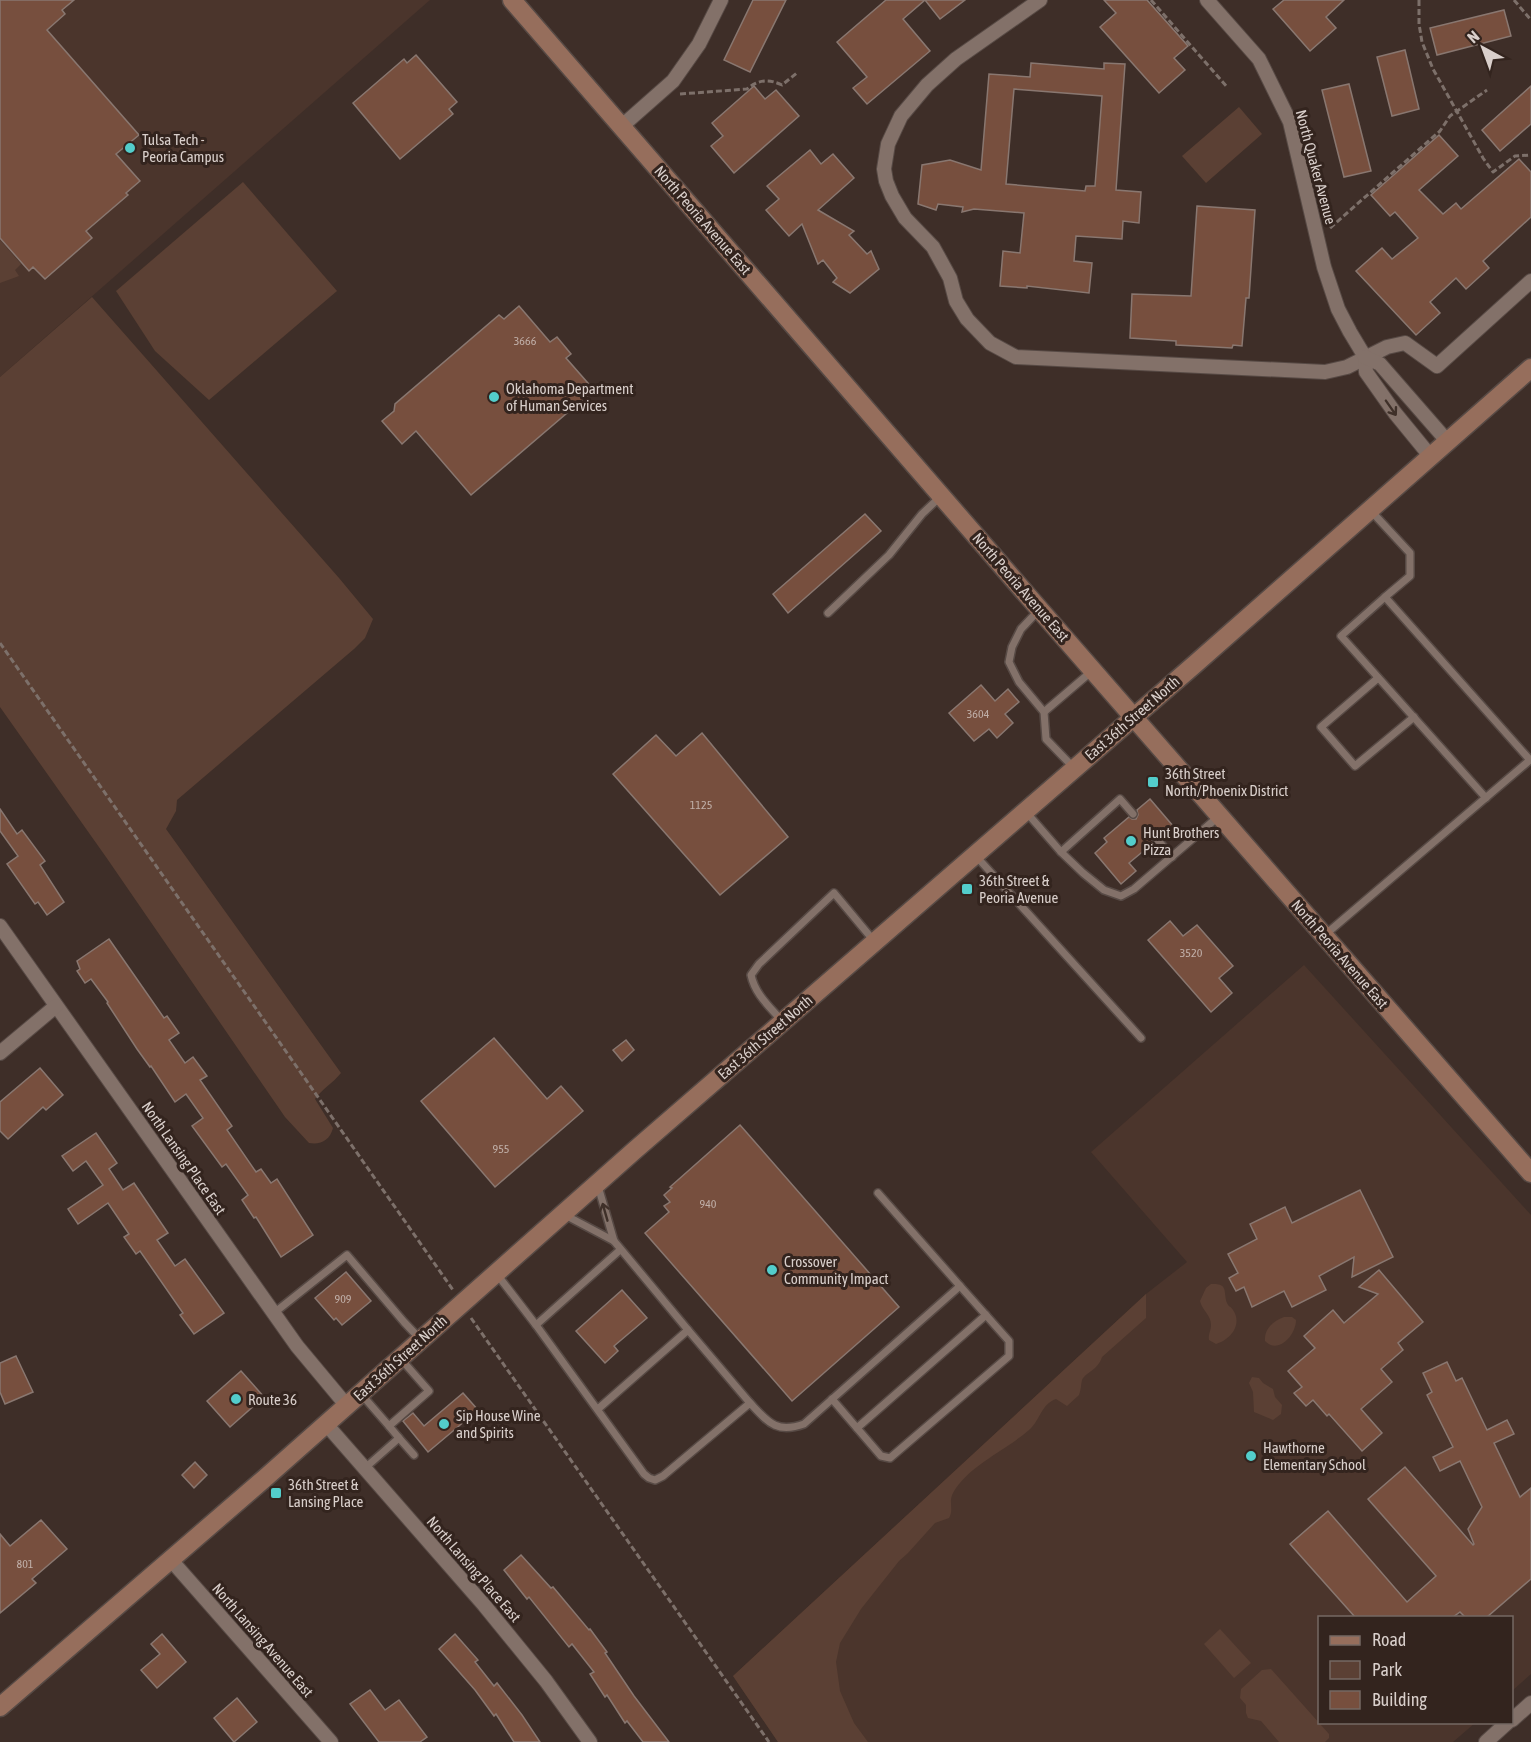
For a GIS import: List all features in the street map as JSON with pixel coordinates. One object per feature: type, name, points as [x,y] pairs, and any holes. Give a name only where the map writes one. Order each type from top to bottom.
[{"type":"main road","name":"North Peoria Avenue East","points":[[512,0],[1531,1173]]},
{"type":"main road","name":"East 36th Street North","points":[[1,1705],[171,1560],[597,1184],[1531,368]]},
{"type":"street","points":[[622,126],[673,81],[699,44],[721,0]]},
{"type":"street","points":[[1040,0],[956,59],[927,85],[901,116],[888,144],[884,170],[892,195],[905,218],[933,247],[950,278],[956,302],[967,319],[990,343],[1016,357],[1325,372],[1347,367],[1387,347],[1405,344],[1437,366],[1531,281]]},
{"type":"street","name":"North Quaker Avenue","points":[[1208,0],[1259,59],[1290,122],[1323,267],[1338,309],[1365,357],[1366,372],[1395,413],[1431,457]]},
{"type":"street","name":"North Quaker Avenue","points":[[1365,357],[1380,364],[1448,442]]},
{"type":"street","name":"North Lansing Place East","points":[[0,926],[297,1346],[346,1406]]},
{"type":"street","points":[[0,1053],[56,1006]]},
{"type":"street","name":"North Lansing Place East","points":[[326,1424],[484,1605],[546,1681],[590,1742]]},
{"type":"street","name":"North Lansing Avenue East","points":[[171,1560],[331,1742]]},
{"type":"street","points":[[1513,1718],[1531,1703]]},
{"type":"street","points":[[1486,1742],[1507,1724]]},
{"type":"lane","points":[[828,613],[889,555],[922,514],[942,495]]},
{"type":"lane","points":[[1371,510],[1410,553],[1410,576],[1341,636],[1486,798]]},
{"type":"lane","points":[[1324,935],[1530,760],[1385,597]]},
{"type":"lane","points":[[1040,610],[1021,629],[1012,647],[1009,662],[1019,682],[1044,712],[1046,739],[1074,768]]},
{"type":"lane","points":[[1044,712],[1093,671]]},
{"type":"lane","points":[[1378,678],[1321,727],[1355,766],[1413,717]]},
{"type":"lane","points":[[1061,852],[1120,799],[1133,813]]},
{"type":"lane","points":[[1026,811],[1061,852],[1104,890],[1121,896],[1134,889],[1220,816]]},
{"type":"lane","points":[[1157,839],[1172,856]]},
{"type":"lane","points":[[975,855],[1141,1038]]},
{"type":"lane","points":[[782,1022],[753,985],[751,975],[759,964],[834,893],[875,942]]},
{"type":"lane","points":[[597,1184],[614,1241],[620,1250],[750,1403],[772,1424],[781,1428],[792,1428],[804,1424],[960,1286]]},
{"type":"lane","points":[[832,1399],[881,1456],[890,1458],[1009,1356],[1009,1341],[878,1193]]},
{"type":"lane","points":[[563,1214],[614,1241]]},
{"type":"lane","points":[[536,1325],[620,1250]]},
{"type":"lane","points":[[274,1313],[347,1255],[421,1340]]},
{"type":"lane","points":[[496,1273],[649,1479],[655,1480],[663,1476],[750,1403]]},
{"type":"lane","points":[[856,1428],[986,1315]]},
{"type":"lane","points":[[598,1409],[688,1330]]},
{"type":"lane","points":[[389,1426],[429,1391],[400,1358]]},
{"type":"lane","points":[[360,1394],[414,1455]]},
{"type":"lane","points":[[364,1468],[399,1438]]},
{"type":"path","points":[[1151,0],[1227,87]]},
{"type":"path","points":[[1419,0],[1422,42],[1432,69],[1493,172],[1515,156],[1531,155]]},
{"type":"path","points":[[1514,0],[1531,20]]},
{"type":"path","points":[[658,95],[747,88],[754,83],[772,80],[783,86],[798,72]]},
{"type":"path","points":[[1318,239],[1440,131],[1450,116],[1487,90]]},
{"type":"path","points":[[0,643],[495,1354],[769,1742]]},
{"type":"shaded area","name":"Tulsa Tech - Peoria Campus","points":[[0,0],[430,0],[0,377]]},
{"type":"shaded area","name":"Hawthorne Elementary School","points":[[1304,965],[1531,1215],[1531,1674],[1513,1690],[1513,1616],[1318,1616],[1318,1724],[1474,1724],[1453,1742],[778,1742],[733,1676],[1146,1294],[1187,1262],[1091,1152]]},
{"type":"green space","points":[[1239,107],[1262,134],[1206,183],[1182,156]]},
{"type":"green space","points":[[243,182],[337,291],[209,400],[155,351],[116,291]]},
{"type":"green space","points":[[0,240],[21,264],[15,270],[19,276],[0,283]]},
{"type":"green space","points":[[92,297],[373,619],[365,638],[354,649],[177,800],[176,811],[166,829],[341,1073],[315,1099],[333,1128],[330,1136],[321,1142],[309,1143],[285,1117],[0,707],[0,377]]},
{"type":"green space","points":[[1211,1284],[1223,1287],[1227,1303],[1233,1310],[1237,1321],[1234,1331],[1226,1339],[1216,1344],[1209,1340],[1211,1321],[1200,1301],[1206,1288]]},
{"type":"green space","points":[[1146,1294],[1146,1318],[1102,1357],[1098,1365],[1084,1377],[1079,1395],[1067,1406],[1056,1399],[1051,1401],[1029,1430],[963,1479],[953,1493],[949,1518],[935,1523],[899,1561],[861,1609],[840,1643],[836,1662],[840,1691],[854,1723],[868,1742],[778,1742],[733,1676]]},
{"type":"green space","points":[[1284,1317],[1292,1317],[1296,1320],[1293,1332],[1281,1344],[1270,1345],[1265,1341],[1268,1329]]},
{"type":"green space","points":[[1252,1377],[1259,1378],[1273,1389],[1275,1397],[1282,1405],[1281,1414],[1273,1420],[1254,1412],[1253,1392],[1249,1383]]},
{"type":"green space","points":[[1220,1629],[1251,1663],[1234,1678],[1204,1644]]},
{"type":"green space","points":[[1271,1669],[1329,1734],[1325,1742],[1279,1742],[1261,1721],[1248,1718],[1246,1705],[1240,1698],[1241,1689],[1262,1670]]},
{"type":"building","points":[[0,0],[74,0],[62,10],[65,14],[47,30],[139,135],[116,154],[140,181],[126,193],[128,195],[86,231],[92,238],[45,279],[33,267],[29,271],[0,238]]},
{"type":"building","points":[[753,0],[786,0],[750,72],[724,60]]},
{"type":"building","points":[[886,0],[925,0],[903,19],[930,51],[867,104],[853,88],[867,77],[837,42]]},
{"type":"building","points":[[925,0],[965,0],[940,19]]},
{"type":"building","points":[[1104,0],[1147,0],[1188,46],[1174,58],[1185,70],[1159,93],[1100,27],[1116,13]]},
{"type":"building","points":[[1284,0],[1344,0],[1326,17],[1336,28],[1310,51],[1273,9]]},
{"type":"building","points":[[1504,10],[1511,36],[1437,55],[1430,28]]},
{"type":"building","points":[[1405,50],[1419,109],[1392,116],[1377,57]]},
{"type":"building","points":[[416,55],[457,102],[449,109],[453,114],[400,159],[353,103],[404,59],[407,63]]},
{"type":"building","points":[[1031,63],[1104,69],[1104,63],[1125,64],[1116,190],[1141,192],[1139,223],[1123,221],[1122,239],[1076,236],[1074,261],[1092,263],[1089,293],[1027,286],[1027,288],[1000,286],[1003,251],[1020,253],[1024,213],[974,209],[962,212],[963,207],[938,204],[936,210],[918,204],[922,165],[950,160],[981,170],[989,74],[1030,77]],"holes":[[[1014,89],[1102,96],[1095,186],[1086,186],[1085,191],[1006,184]]]},
{"type":"building","points":[[1349,84],[1371,171],[1344,177],[1322,90]]},
{"type":"building","points":[[754,86],[765,99],[776,90],[799,116],[734,173],[711,146],[723,136],[712,123]]},
{"type":"building","points":[[1531,86],[1531,124],[1500,151],[1482,130]]},
{"type":"building","points":[[1439,135],[1458,156],[1419,190],[1443,214],[1456,203],[1461,209],[1519,159],[1531,172],[1531,217],[1483,261],[1489,268],[1466,289],[1456,278],[1430,302],[1440,313],[1416,335],[1356,271],[1382,248],[1392,259],[1418,238],[1395,212],[1390,216],[1371,195]]},
{"type":"building","points":[[810,150],[821,164],[833,154],[854,178],[818,210],[854,231],[849,235],[867,254],[871,251],[879,269],[850,293],[833,282],[837,278],[823,260],[818,264],[802,224],[789,236],[766,210],[779,199],[767,186]]},
{"type":"building","points":[[1197,206],[1255,210],[1249,298],[1246,298],[1242,346],[1233,345],[1232,348],[1176,345],[1176,341],[1130,338],[1132,294],[1191,296]]},
{"type":"building","name":"Oklahoma Department of Human Services","points":[[519,306],[550,342],[557,337],[571,354],[566,358],[594,390],[471,495],[416,431],[402,444],[382,421],[394,411],[395,404],[499,315],[504,319]]},
{"type":"building","points":[[865,514],[881,531],[788,613],[773,594]]},
{"type":"building","points":[[981,685],[995,701],[1008,689],[1019,702],[1005,714],[1013,723],[997,738],[989,729],[974,741],[949,713]]},
{"type":"building","points":[[702,733],[788,837],[720,895],[613,774],[656,735],[676,756]]},
{"type":"building","name":"Hunt Brothers Pizza","points":[[1150,799],[1173,826],[1161,835],[1157,833],[1153,835],[1151,839],[1153,843],[1129,863],[1136,871],[1121,884],[1095,853],[1107,842],[1104,838],[1129,817],[1136,819],[1137,810]]},
{"type":"building","points":[[0,809],[17,834],[22,830],[45,861],[40,865],[64,902],[47,915],[38,902],[35,904],[7,864],[18,856],[0,831]]},
{"type":"building","points":[[1170,921],[1183,936],[1197,925],[1233,966],[1219,978],[1232,993],[1211,1012],[1148,940]]},
{"type":"building","points":[[109,939],[164,1018],[167,1016],[179,1033],[169,1040],[185,1063],[193,1057],[207,1076],[200,1080],[232,1126],[227,1130],[256,1172],[261,1169],[271,1183],[277,1179],[313,1235],[281,1257],[256,1217],[254,1218],[242,1200],[248,1195],[226,1164],[222,1167],[192,1126],[203,1118],[186,1094],[175,1102],[91,979],[85,983],[77,971],[80,969],[77,961]]},
{"type":"building","points":[[494,1038],[547,1099],[561,1086],[583,1111],[495,1187],[421,1101]]},
{"type":"building","points":[[626,1040],[634,1050],[622,1061],[613,1050]]},
{"type":"building","points":[[40,1068],[63,1095],[46,1110],[43,1107],[8,1139],[0,1131],[0,1102]]},
{"type":"building","name":"Crossover Community Impact","points":[[740,1125],[899,1307],[792,1401],[645,1233],[669,1212],[664,1206],[670,1202],[664,1195],[672,1188],[670,1187]]},
{"type":"building","points":[[96,1133],[117,1163],[109,1169],[123,1190],[134,1183],[168,1233],[157,1240],[175,1266],[185,1259],[224,1313],[194,1334],[180,1315],[183,1313],[140,1251],[136,1254],[124,1237],[129,1234],[108,1203],[78,1224],[68,1209],[103,1185],[86,1161],[73,1171],[62,1156]]},
{"type":"building","points":[[1360,1190],[1393,1257],[1352,1277],[1354,1257],[1319,1276],[1326,1290],[1292,1307],[1284,1291],[1252,1307],[1244,1287],[1236,1291],[1229,1278],[1238,1273],[1228,1254],[1257,1239],[1250,1224],[1285,1207],[1292,1223]]},
{"type":"building","points":[[1379,1270],[1423,1322],[1398,1343],[1403,1350],[1381,1369],[1392,1382],[1361,1409],[1382,1433],[1362,1451],[1329,1414],[1327,1416],[1313,1400],[1306,1406],[1294,1393],[1302,1387],[1288,1371],[1315,1348],[1304,1336],[1333,1310],[1344,1323],[1378,1294],[1359,1287]]},
{"type":"building","points":[[346,1272],[371,1301],[342,1325],[336,1318],[334,1320],[315,1298]]},
{"type":"building","points":[[622,1290],[647,1318],[614,1346],[618,1351],[605,1363],[576,1331]]},
{"type":"building","points":[[16,1356],[33,1392],[5,1404],[0,1392],[0,1363]]},
{"type":"building","points":[[1447,1362],[1456,1381],[1462,1378],[1487,1430],[1507,1420],[1514,1434],[1494,1443],[1520,1497],[1531,1488],[1531,1579],[1488,1616],[1464,1616],[1460,1612],[1454,1616],[1354,1616],[1290,1544],[1328,1511],[1407,1602],[1436,1576],[1368,1499],[1405,1467],[1474,1544],[1468,1529],[1482,1507],[1460,1461],[1440,1471],[1433,1457],[1453,1447],[1427,1395],[1432,1392],[1423,1373]]},
{"type":"building","name":"Route 36","points":[[241,1371],[264,1397],[230,1427],[207,1401]]},
{"type":"building","name":"Sip House Wine and Spirits","points":[[463,1393],[478,1410],[428,1452],[403,1421],[413,1413],[424,1426]]},
{"type":"building","points":[[195,1462],[207,1475],[194,1488],[182,1475]]},
{"type":"building","points":[[41,1520],[67,1549],[32,1579],[36,1583],[0,1613],[0,1534],[10,1546]]},
{"type":"building","points":[[521,1555],[590,1629],[634,1696],[669,1742],[643,1742],[627,1721],[625,1723],[590,1674],[594,1672],[572,1644],[569,1647],[504,1570]]},
{"type":"building","points":[[162,1634],[186,1662],[157,1688],[141,1670],[160,1654],[151,1644]]},
{"type":"building","points":[[455,1634],[478,1660],[475,1662],[494,1686],[497,1683],[540,1742],[514,1742],[496,1714],[494,1716],[475,1690],[439,1649]]},
{"type":"building","points":[[370,1690],[385,1710],[399,1700],[427,1737],[420,1742],[379,1742],[350,1704]]},
{"type":"building","points":[[237,1698],[257,1722],[234,1742],[214,1718]]},
{"type":"place","name":"Tulsa Tech - Peoria Campus","points":[[130,148]]},
{"type":"place","name":"Oklahoma Department of Human Services","points":[[494,397]]},
{"type":"place","name":"36th Street North/Phoenix District","points":[[1153,782]]},
{"type":"place","name":"Hunt Brothers Pizza","points":[[1131,841]]},
{"type":"place","name":"36th Street & Peoria Avenue","points":[[967,889]]},
{"type":"place","name":"Crossover Community Impact","points":[[772,1270]]},
{"type":"place","name":"Route 36","points":[[236,1399]]},
{"type":"place","name":"Sip House Wine and Spirits","points":[[444,1424]]},
{"type":"place","name":"Hawthorne Elementary School","points":[[1251,1456]]},
{"type":"place","name":"36th Street & Lansing Place","points":[[276,1493]]}]
